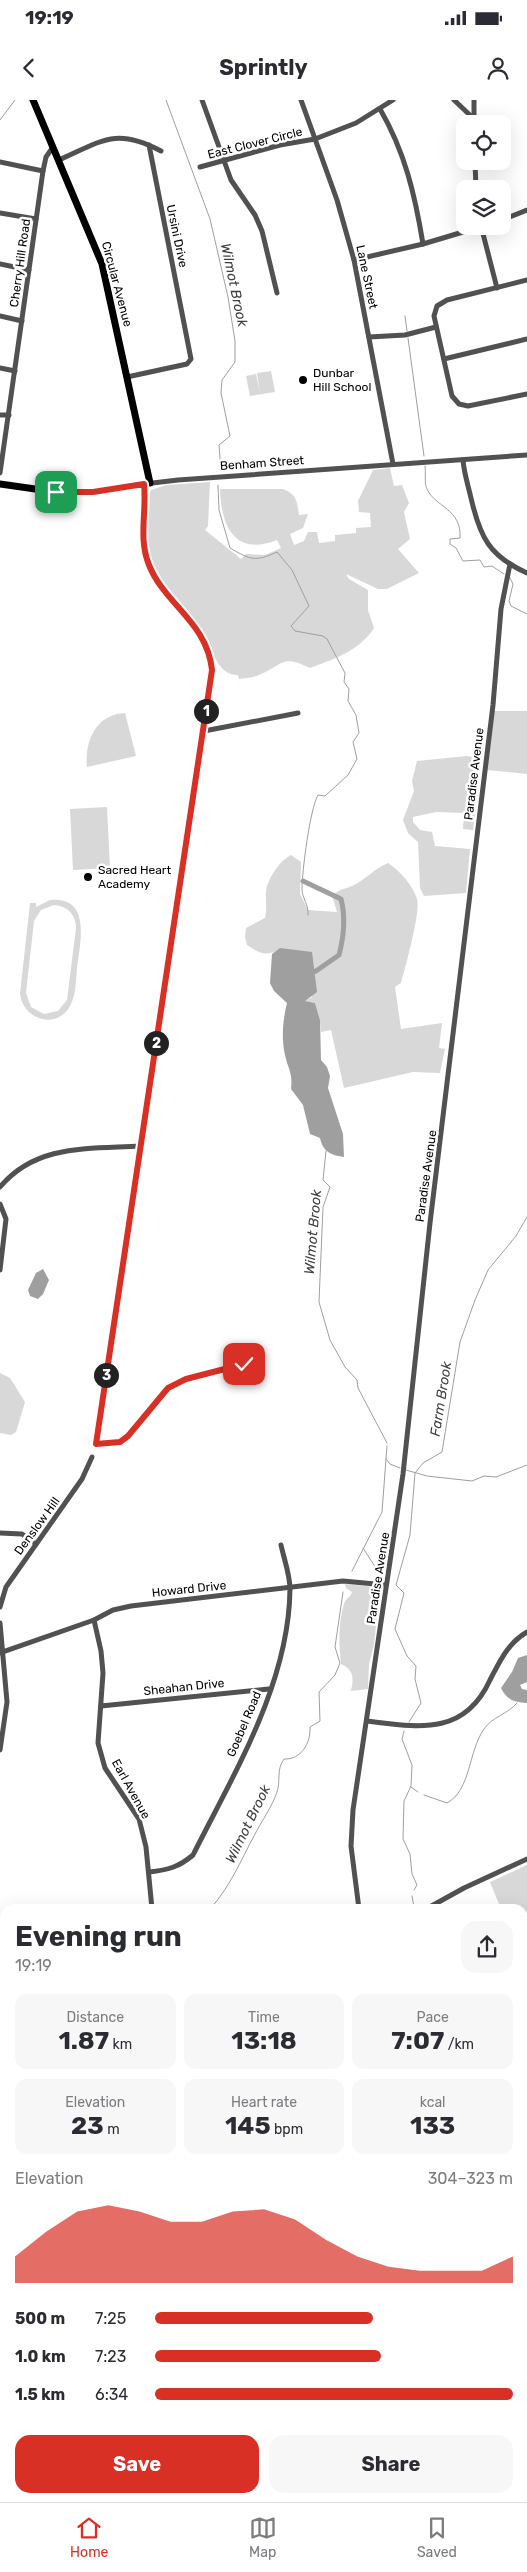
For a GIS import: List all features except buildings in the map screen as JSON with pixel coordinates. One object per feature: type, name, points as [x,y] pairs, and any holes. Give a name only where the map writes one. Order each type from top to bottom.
[{"type":"main road","name":"Circular Avenue","points":[[33,100],[102,264],[127,377],[147,484]]},
{"type":"main road","name":"Benham Street","points":[[0,484],[75,493],[147,484]]},
{"type":"street","points":[[202,100],[231,180],[255,215],[262,231],[277,293]]},
{"type":"street","name":"Lane Street","points":[[301,100],[337,200],[354,260],[393,464]]},
{"type":"street","name":"East Clover Circle","points":[[200,167],[280,145],[315,139],[356,123],[393,100]]},
{"type":"street","points":[[454,100],[468,115]]},
{"type":"street","points":[[474,100],[474,115]]},
{"type":"street","points":[[380,109],[405,159],[415,199],[422,244]]},
{"type":"street","points":[[59,160],[104,140],[119,136],[134,138],[160,151]]},
{"type":"street","name":"Ursini Drive","points":[[127,377],[187,364],[191,359],[149,144]]},
{"type":"street","name":"Cherry Hill Road","points":[[0,473],[43,171],[46,158],[53,147]]},
{"type":"street","points":[[0,162],[43,171]]},
{"type":"street","points":[[511,216],[527,210]]},
{"type":"street","points":[[0,213],[36,219]]},
{"type":"street","points":[[354,260],[456,234]]},
{"type":"street","points":[[484,235],[497,288]]},
{"type":"street","points":[[0,264],[29,270]]},
{"type":"street","points":[[527,280],[447,300],[437,306],[434,316],[452,396],[459,404],[468,406],[527,394]]},
{"type":"street","points":[[0,316],[22,321]]},
{"type":"street","points":[[369,338],[405,335],[436,327]]},
{"type":"street","points":[[444,359],[527,339]]},
{"type":"street","points":[[0,368],[15,371]]},
{"type":"street","points":[[0,415],[9,415]]},
{"type":"street","name":"Benham Street","points":[[147,484],[527,455]]},
{"type":"street","points":[[463,460],[480,532],[488,544],[510,564],[527,573]]},
{"type":"street","points":[[147,484],[142,535],[149,566],[157,580],[199,632],[210,657],[212,670],[96,1444],[120,1442],[128,1436],[168,1388],[186,1379],[244,1364]]},
{"type":"street","name":"Paradise Avenue","points":[[358,1904],[352,1857],[352,1827],[404,1460],[430,1224],[493,705],[502,600],[510,564]]},
{"type":"street","points":[[204,730],[298,713]]},
{"type":"street","points":[[0,1187],[22,1166],[38,1157],[59,1150],[140,1146]]},
{"type":"street","points":[[0,1204],[6,1219],[0,1270]]},
{"type":"street","name":"Denslow Hill","points":[[0,1607],[6,1587],[82,1479],[92,1457]]},
{"type":"street","points":[[0,1533],[22,1534],[36,1544]]},
{"type":"street","name":"Goebel Road","points":[[150,1872],[169,1870],[182,1864],[194,1855],[255,1730],[280,1658],[287,1621],[290,1588],[281,1545]]},
{"type":"street","name":"Howard Drive","points":[[0,1651],[94,1620],[114,1610],[131,1606],[352,1580],[386,1585]]},
{"type":"street","name":"Earl Avenue","points":[[94,1620],[101,1651],[102,1706],[98,1743],[105,1768],[139,1819],[150,1872],[152,1904]]},
{"type":"street","points":[[0,1623],[0,1651],[7,1702],[0,1750]]},
{"type":"street","points":[[366,1721],[421,1728],[453,1719],[478,1700],[505,1652],[527,1632]]},
{"type":"street","name":"Sheahan Drive","points":[[102,1706],[270,1689]]},
{"type":"street","points":[[435,1904],[464,1888],[527,1859]]},
{"type":"shaded area","points":[[271,371],[275,392],[250,396],[246,376],[256,374],[260,393],[257,373]]},
{"type":"shaded area","points":[[390,468],[394,486],[402,485],[409,503],[404,512],[410,539],[398,549],[419,573],[387,589],[378,589],[346,574],[349,579],[368,590],[368,610],[374,628],[368,636],[346,653],[310,668],[288,661],[257,676],[239,679],[238,675],[230,674],[224,670],[215,659],[202,631],[162,581],[149,555],[146,539],[146,520],[148,497],[151,490],[166,485],[210,482],[208,526],[205,530],[241,559],[246,554],[265,555],[281,548],[277,540],[263,544],[251,544],[241,541],[233,535],[223,515],[220,489],[283,489],[288,491],[296,499],[299,515],[308,514],[303,528],[290,534],[294,545],[304,541],[308,532],[317,532],[319,543],[335,541],[335,535],[356,533],[356,528],[371,527],[370,513],[359,512],[358,501],[373,470]]},
{"type":"shaded area","points":[[494,711],[527,711],[527,774],[487,770]]},
{"type":"shaded area","points":[[125,713],[136,756],[87,767],[88,748],[94,731],[106,718]]},
{"type":"shaded area","points":[[467,756],[481,758],[473,830],[463,829],[464,813],[436,812],[413,817],[413,822],[420,830],[432,832],[435,846],[470,849],[466,893],[424,896],[420,888],[418,842],[408,833],[403,820],[414,791],[412,781],[417,761]]},
{"type":"shaded area","points":[[107,807],[110,868],[73,870],[70,809]]},
{"type":"shaded area","points":[[291,855],[301,862],[300,894],[308,910],[337,912],[332,896],[334,894],[339,890],[358,883],[388,863],[402,874],[409,883],[418,905],[412,940],[401,983],[395,987],[401,1029],[442,1023],[439,1048],[445,1049],[440,1073],[413,1072],[344,1088],[331,1030],[321,1032],[315,1003],[304,1001],[312,997],[281,948],[272,953],[256,951],[247,945],[245,937],[246,928],[265,918],[266,890],[269,881],[280,864]]},
{"type":"shaded area","points":[[50,900],[63,901],[72,905],[78,913],[80,923],[80,946],[73,998],[64,1014],[49,1020],[41,1019],[27,1010],[22,1003],[20,994],[30,903],[36,903],[36,907]],"holes":[[[54,905],[67,909],[73,915],[76,923],[67,1000],[58,1011],[44,1014],[31,1007],[26,993],[34,921],[41,910]]]},
{"type":"shaded area","points":[[280,948],[312,952],[317,992],[305,1001],[315,1003],[320,1020],[321,1060],[327,1067],[330,1076],[328,1088],[343,1134],[344,1157],[325,1150],[320,1138],[310,1134],[303,1105],[291,1089],[291,1075],[283,1042],[287,1003],[274,991],[270,983],[272,954]]},
{"type":"shaded area","points":[[43,1269],[49,1280],[43,1294],[38,1299],[30,1296],[28,1290],[36,1273]]},
{"type":"shaded area","points":[[0,1373],[10,1378],[25,1402],[16,1432],[11,1435],[0,1433]]},
{"type":"shaded area","points":[[345,1584],[382,1589],[378,1605],[374,1645],[369,1664],[368,1689],[351,1691],[353,1682],[351,1672],[341,1664],[339,1641],[342,1611],[345,1602],[352,1592],[346,1588]]},
{"type":"shaded area","points":[[527,1655],[527,1682],[520,1685],[522,1689],[527,1690],[527,1703],[511,1700],[501,1688],[512,1672],[518,1658]]},
{"type":"shaded area","points":[[527,1865],[527,1904],[499,1904],[490,1882]]},
{"type":"waterway","points":[[0,120],[15,100]]},
{"type":"waterway","name":"Wilmot Brook","points":[[166,100],[210,219],[228,297],[235,341],[235,362],[222,380],[221,393],[230,436],[219,445],[221,471]]},
{"type":"waterway","points":[[405,316],[407,331]]},
{"type":"waterway","points":[[408,338],[424,456]]},
{"type":"waterway","points":[[425,466],[427,489],[436,500],[453,514],[457,521],[460,538],[450,539],[450,544],[456,548],[463,561],[480,560],[484,567],[492,566],[504,574]]},
{"type":"waterway","name":"Wilmot Brook","points":[[218,485],[219,510],[230,548],[253,558],[277,552],[292,570],[309,606],[291,626],[295,631],[323,636],[327,639],[345,673],[344,682],[349,689],[348,701],[356,715],[359,733],[353,742],[357,759],[348,775],[325,796],[318,795],[312,813],[303,869],[302,889],[308,915]]},
{"type":"waterway","name":"Farm Brook","points":[[509,576],[513,584],[509,601],[511,606],[527,614]]},
{"type":"waterway","points":[[303,881],[341,899],[344,913],[339,955],[316,971],[309,973]]},
{"type":"waterway","name":"Wilmot Brook","points":[[326,1151],[323,1180],[330,1187],[323,1207],[319,1302],[330,1340],[345,1367],[357,1380],[358,1388],[387,1443]]},
{"type":"waterway","name":"Farm Brook","points":[[409,1722],[421,1703],[415,1679],[416,1666],[407,1656],[395,1629],[404,1593],[396,1585],[410,1535],[415,1473],[423,1463],[442,1452],[460,1342],[475,1300],[488,1270],[516,1236],[527,1217]]},
{"type":"waterway","name":"Wilmot Brook","points":[[352,1571],[382,1512],[387,1446]]},
{"type":"waterway","points":[[386,1459],[390,1464],[400,1468]]},
{"type":"waterway","points":[[406,1470],[427,1476],[472,1481],[484,1476],[496,1477],[527,1465]]},
{"type":"waterway","points":[[363,1548],[383,1579]]},
{"type":"waterway","name":"Wilmot Brook","points":[[214,1904],[229,1883],[272,1803],[277,1792],[279,1771],[284,1759],[290,1759],[300,1754],[309,1739],[310,1727],[320,1721],[319,1692],[335,1675],[340,1663],[335,1647],[343,1592]]},
{"type":"waterway","points":[[424,1795],[447,1803],[455,1797],[465,1780],[475,1748],[484,1729],[491,1721],[517,1703]]},
{"type":"waterway","points":[[404,1731],[402,1739],[412,1765],[411,1786],[404,1801],[403,1839],[410,1854],[412,1874],[417,1885],[414,1890]]},
{"type":"waterway","points":[[411,1787],[418,1792]]},
{"type":"waterway","points":[[412,1896],[413,1904]]},
{"type":"place","name":"Dunbar Hill School","points":[[303,380]]},
{"type":"place","name":"Sacred Heart Academy","points":[[88,877]]},
{"type":"route","points":[[56,492],[93,492],[144,484],[142,535],[149,566],[157,580],[199,632],[208,648],[212,670],[96,1444],[120,1442],[128,1436],[168,1388],[186,1379],[244,1364]]}]
